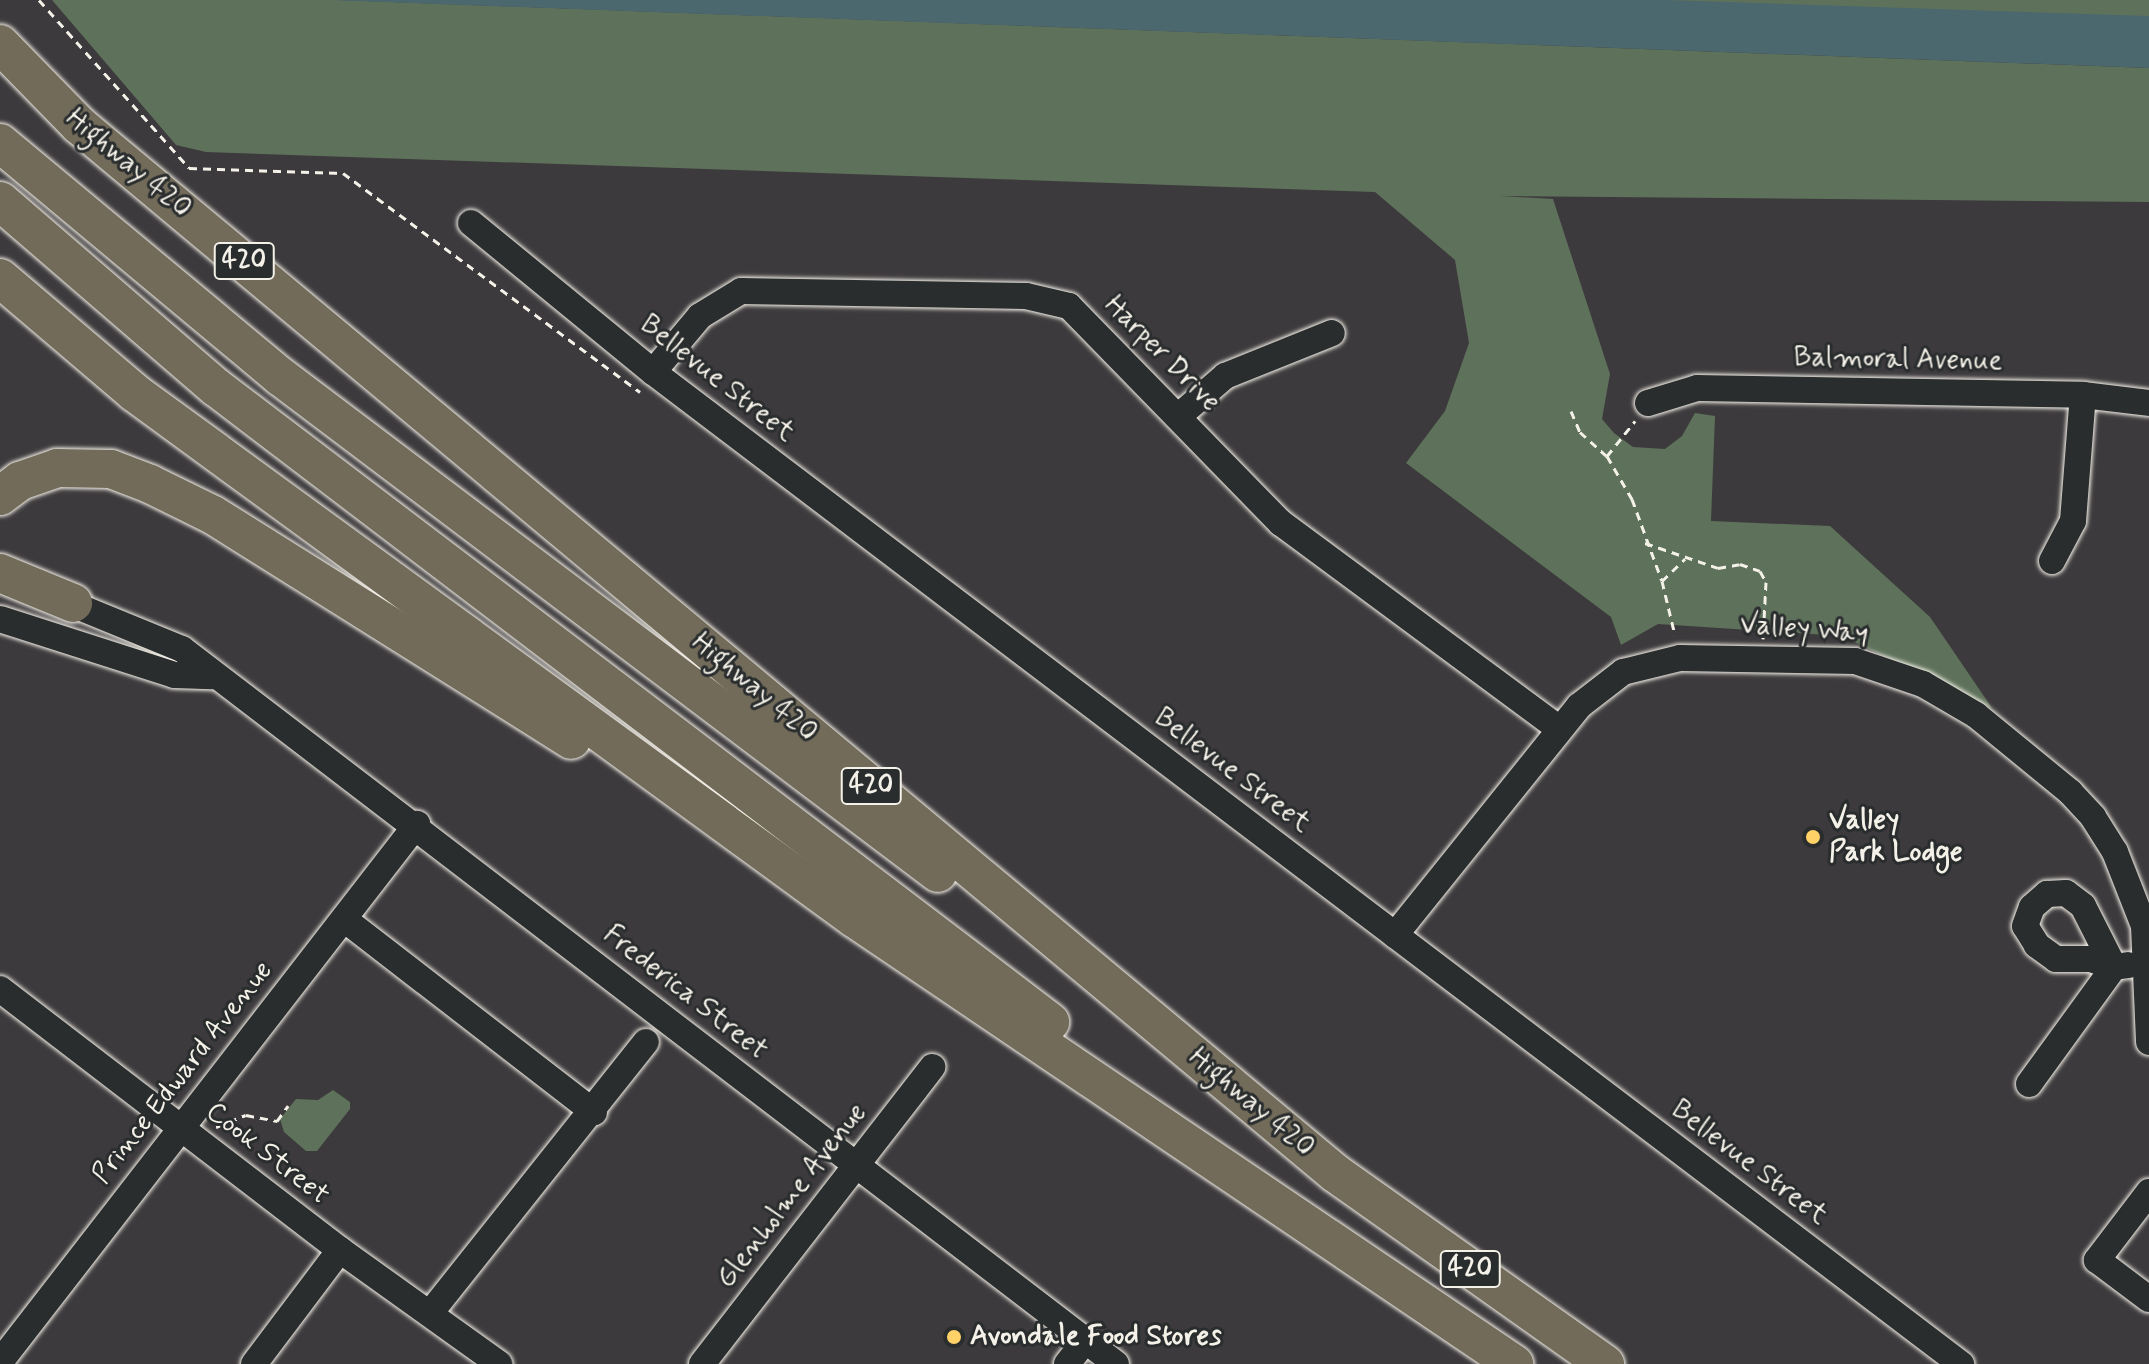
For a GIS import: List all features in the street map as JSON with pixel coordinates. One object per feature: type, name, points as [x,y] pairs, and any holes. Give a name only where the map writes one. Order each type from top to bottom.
[{"type":"highway","points":[[0,14],[44,66],[79,125]]},
{"type":"highway","name":"Highway 420","points":[[0,44],[79,125],[1335,1173],[1605,1364]]},
{"type":"highway","points":[[0,118],[123,245]]},
{"type":"highway","points":[[0,143],[281,377],[1335,1173]]},
{"type":"highway","points":[[0,201],[217,388],[1398,1286]]},
{"type":"highway","name":"420","points":[[0,278],[135,393],[854,918],[1514,1364]]},
{"type":"highway","points":[[0,496],[20,481],[57,468],[111,469],[176,496],[213,515],[854,918]]},
{"type":"highway","points":[[0,573],[73,603]]},
{"type":"street","name":"Bellevue Street","points":[[471,223],[649,384],[1395,935],[1961,1364]]},
{"type":"street","name":"Harper Drive","points":[[649,384],[700,316],[741,291],[1026,296],[1069,306],[1180,415],[1281,523],[1559,729]]},
{"type":"street","points":[[1180,415],[1225,376],[1332,333]]},
{"type":"street","name":"Balmoral Avenue","points":[[1648,403],[1697,388],[2083,395],[2149,403]]},
{"type":"street","points":[[2052,561],[2073,521],[2083,395]]},
{"type":"street","name":"Frederica Street","points":[[0,582],[73,603],[182,649],[212,676],[417,824],[1116,1364]]},
{"type":"street","points":[[0,619],[174,675],[212,676]]},
{"type":"street","name":"Valley Way","points":[[1395,935],[1559,729],[1597,690],[1623,672],[1680,658],[1762,656],[1855,661],[1888,669],[1976,715],[2070,792],[2093,817],[2141,887],[2149,1042]]},
{"type":"street","name":"Prince Edward Avenue","points":[[0,1362],[417,824]]},
{"type":"street","points":[[344,919],[594,1112]]},
{"type":"street","points":[[2029,1084],[2114,967],[2147,962]]},
{"type":"street","name":"Cook Street","points":[[0,989],[187,1118],[340,1250],[431,1312],[499,1364]]},
{"type":"street","points":[[431,1312],[516,1201],[594,1112],[646,1042]]},
{"type":"street","name":"Glenholme Avenue","points":[[702,1364],[932,1067]]},
{"type":"street","points":[[2149,1192],[2097,1260],[2149,1299]]},
{"type":"street","points":[[254,1364],[340,1250]]},
{"type":"street","points":[[1067,1364],[1086,1340]]},
{"type":"path","points":[[39,0],[189,168],[343,173],[649,384]]},
{"type":"path","points":[[1607,456],[1648,403]]},
{"type":"path","points":[[1571,411],[1590,446],[1607,456],[1632,499],[1645,543],[1662,581],[1680,658]]},
{"type":"path","points":[[1645,543],[1729,569],[1750,565],[1760,571],[1766,582],[1762,656]]},
{"type":"path","points":[[1662,581],[1676,574],[1686,558]]},
{"type":"path","points":[[187,1118],[216,1127],[246,1115],[277,1121],[288,1106]]},
{"type":"green space","points":[[52,0],[340,0],[2149,68],[2149,202],[1500,196],[1553,199],[1610,374],[1602,419],[1614,433],[1633,447],[1665,449],[1682,436],[1695,413],[1715,416],[1711,521],[1830,526],[1930,617],[1992,708],[1842,636],[1658,624],[1621,645],[1611,617],[1406,463],[1445,411],[1469,343],[1455,260],[1375,192],[206,152],[176,145]]},
{"type":"green space","points":[[1628,0],[2149,0],[2149,18]]},
{"type":"green space","points":[[333,1090],[350,1102],[350,1109],[317,1151],[306,1151],[284,1132],[280,1119],[296,1099],[318,1100]]},
{"type":"water","points":[[331,0],[1664,0],[2149,16],[2149,68]]},
{"type":"place","name":"Valley Park Lodge","points":[[1813,837]]},
{"type":"place","name":"Avondale Food Stores","points":[[954,1337]]}]
